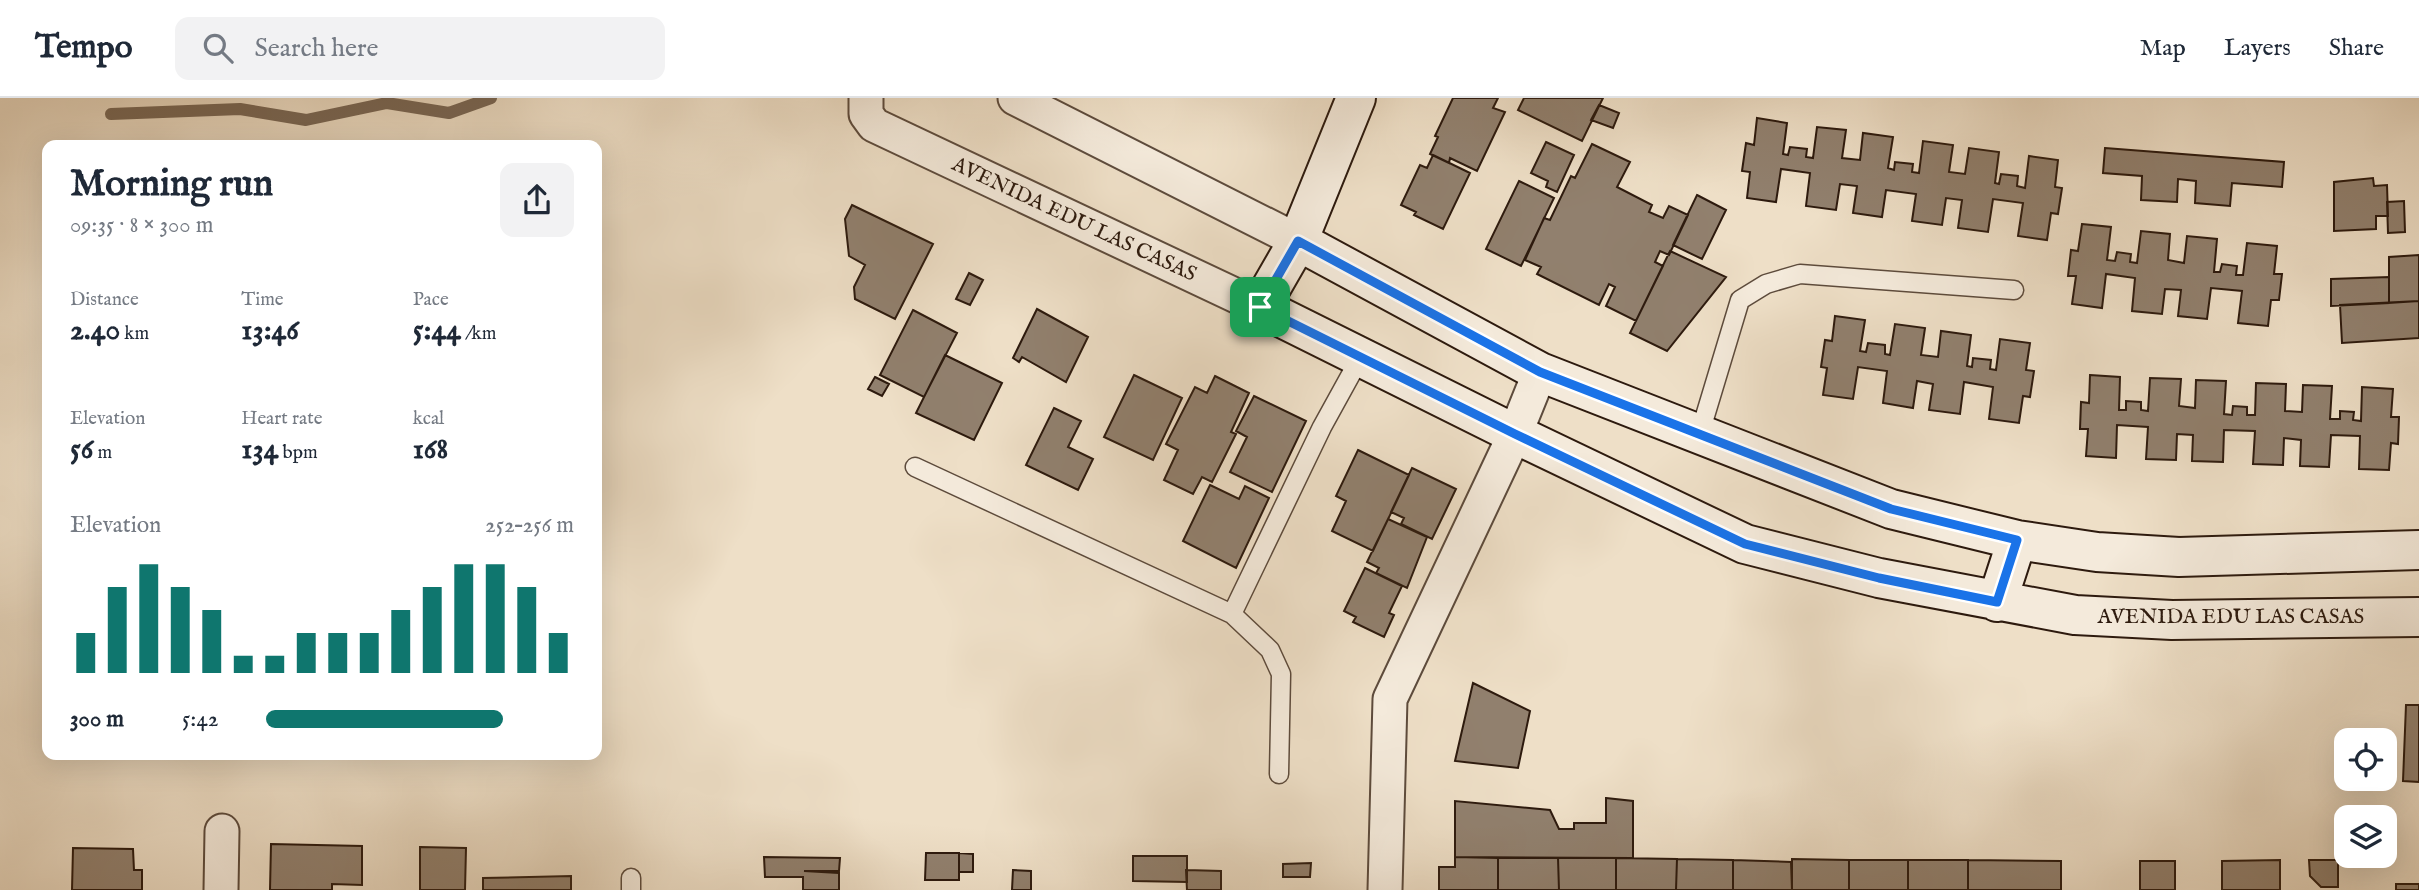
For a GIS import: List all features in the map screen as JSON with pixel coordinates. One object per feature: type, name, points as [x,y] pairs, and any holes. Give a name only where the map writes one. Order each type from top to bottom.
[{"type":"street","name":"AVENIDA EDU LAS CASAS","points":[[866,98],[866,114],[874,125],[1260,307],[1515,434],[1745,544],[1879,578],[2076,615],[2172,620],[2419,617]]},
{"type":"street","points":[[1015,98],[1298,241],[1540,372],[1891,509],[2017,540],[2097,552],[2179,557],[2419,550]]},
{"type":"street","points":[[1260,307],[1298,241],[1356,98]]},
{"type":"street","points":[[1385,890],[1390,699],[1515,434],[1540,372]]},
{"type":"street","points":[[1997,602],[2017,540]]},
{"type":"street","points":[[221,890],[222,831]]},
{"type":"lane","points":[[1699,436],[1740,300],[1766,284],[1800,274],[2014,290]]},
{"type":"lane","points":[[1232,614],[1322,428],[1360,358]]},
{"type":"lane","points":[[915,467],[1232,614],[1270,650],[1281,674],[1279,775]]},
{"type":"building","points":[[1453,98],[1498,98],[1493,108],[1505,112],[1477,171],[1450,158],[1449,163],[1430,154],[1438,137],[1435,136]]},
{"type":"building","points":[[1524,98],[1603,98],[1582,141],[1518,110]]},
{"type":"building","points":[[1599,105],[1619,113],[1613,128],[1591,120]]},
{"type":"building","points":[[1757,118],[1787,123],[1783,154],[1788,155],[1790,147],[1807,149],[1806,157],[1813,158],[1817,127],[1846,130],[1842,158],[1860,160],[1863,133],[1893,137],[1888,168],[1894,170],[1895,162],[1913,164],[1912,172],[1919,173],[1923,141],[1953,145],[1949,172],[1965,174],[1969,148],[1999,152],[1995,183],[1999,184],[2001,174],[2018,176],[2017,186],[2025,188],[2029,156],[2058,160],[2055,187],[2062,188],[2058,214],[2051,213],[2047,240],[2018,236],[2023,203],[1993,199],[1988,232],[1958,228],[1962,200],[1946,198],[1942,225],[1912,221],[1916,194],[1886,190],[1882,217],[1853,213],[1857,186],[1840,184],[1836,210],[1806,206],[1810,173],[1781,169],[1776,202],[1747,198],[1750,172],[1742,171],[1746,143],[1754,145]]},
{"type":"building","points":[[1546,142],[1574,155],[1557,192],[1546,187],[1548,181],[1531,173]]},
{"type":"building","points":[[1592,144],[1630,162],[1617,187],[1652,205],[1649,212],[1663,218],[1669,206],[1688,215],[1669,255],[1660,251],[1655,262],[1663,266],[1636,321],[1606,306],[1615,287],[1609,284],[1599,305],[1537,274],[1541,267],[1525,260],[1544,218],[1550,220],[1571,176],[1575,178]]},
{"type":"building","points":[[2105,148],[2284,162],[2282,187],[2232,183],[2230,206],[2195,203],[2196,181],[2178,179],[2177,202],[2141,200],[2142,176],[2103,173]]},
{"type":"building","points":[[1433,155],[1470,173],[1443,229],[1414,215],[1416,212],[1401,205],[1420,165],[1427,168]]},
{"type":"building","points":[[2373,178],[2374,186],[2387,185],[2388,216],[2376,216],[2376,229],[2334,231],[2334,182]]},
{"type":"building","points":[[1519,181],[1554,198],[1521,266],[1486,249]]},
{"type":"building","points":[[1697,195],[1726,210],[1702,259],[1673,245]]},
{"type":"building","points":[[2404,201],[2405,232],[2388,233],[2387,202]]},
{"type":"building","points":[[852,205],[933,244],[895,319],[855,299],[854,287],[865,265],[849,256],[845,219]]},
{"type":"building","points":[[2082,224],[2111,227],[2107,260],[2115,261],[2117,252],[2131,254],[2130,262],[2137,263],[2141,231],[2170,234],[2168,260],[2184,263],[2187,236],[2217,239],[2214,272],[2220,272],[2222,264],[2237,266],[2236,275],[2243,275],[2247,243],[2277,246],[2274,274],[2282,274],[2279,300],[2271,300],[2268,326],[2238,323],[2242,291],[2211,288],[2207,319],[2178,316],[2181,290],[2165,289],[2162,314],[2132,311],[2135,278],[2106,274],[2102,308],[2072,304],[2076,276],[2068,276],[2071,250],[2078,251]]},
{"type":"building","points":[[1670,251],[1726,277],[1667,351],[1630,333]]},
{"type":"building","points":[[2419,255],[2419,301],[2389,303],[2389,257]]},
{"type":"building","points":[[969,273],[983,280],[970,305],[956,299]]},
{"type":"building","points":[[2389,277],[2389,303],[2331,306],[2331,279]]},
{"type":"building","points":[[2419,301],[2419,338],[2342,343],[2340,305]]},
{"type":"building","points":[[1037,309],[1088,337],[1066,382],[1022,357],[1019,362],[1013,358]]},
{"type":"building","points":[[913,310],[957,333],[924,397],[880,375]]},
{"type":"building","points":[[1835,316],[1865,320],[1860,351],[1866,352],[1868,343],[1885,345],[1885,354],[1890,355],[1895,324],[1925,328],[1921,355],[1938,357],[1941,331],[1971,335],[1967,366],[1972,367],[1973,358],[1991,360],[1990,369],[1996,370],[2000,339],[2030,343],[2026,370],[2034,371],[2030,397],[2023,396],[2019,423],[1989,419],[1993,387],[1964,382],[1960,414],[1929,410],[1933,384],[1917,381],[1913,408],[1883,403],[1887,371],[1858,367],[1853,399],[1823,395],[1827,368],[1821,367],[1825,340],[1832,341]]},
{"type":"building","points":[[945,355],[1002,383],[974,440],[916,413]]},
{"type":"building","points":[[1134,375],[1182,398],[1153,460],[1104,437]]},
{"type":"building","points":[[2090,375],[2120,377],[2119,410],[2126,410],[2126,401],[2141,402],[2141,410],[2148,411],[2150,378],[2181,379],[2179,406],[2195,408],[2196,380],[2226,381],[2224,414],[2232,415],[2233,406],[2247,407],[2247,415],[2255,415],[2256,383],[2286,384],[2285,411],[2302,412],[2303,385],[2332,386],[2330,419],[2340,419],[2340,411],[2354,412],[2353,420],[2361,421],[2362,387],[2393,389],[2391,417],[2399,417],[2398,444],[2391,443],[2389,470],[2359,469],[2360,436],[2331,435],[2329,467],[2300,466],[2301,440],[2284,438],[2283,465],[2253,464],[2255,431],[2224,430],[2223,462],[2192,461],[2193,435],[2177,434],[2176,460],[2146,459],[2148,427],[2117,425],[2116,458],[2086,456],[2088,429],[2080,429],[2081,402],[2089,403]]},
{"type":"building","points":[[1215,376],[1249,393],[1231,432],[1236,434],[1212,482],[1202,477],[1193,494],[1164,480],[1178,450],[1166,444],[1195,387],[1207,393]]},
{"type":"building","points":[[875,377],[889,384],[882,396],[868,389]]},
{"type":"building","points":[[1254,396],[1306,421],[1272,492],[1230,472],[1247,437],[1236,431]]},
{"type":"building","points":[[1054,408],[1081,421],[1068,447],[1093,459],[1078,490],[1026,465]]},
{"type":"building","points":[[1358,450],[1409,475],[1373,551],[1332,531],[1346,501],[1336,496]]},
{"type":"building","points":[[1412,468],[1456,489],[1432,539],[1401,524],[1404,518],[1391,512]]},
{"type":"building","points":[[1210,485],[1239,499],[1245,486],[1269,498],[1236,568],[1183,541]]},
{"type":"building","points":[[1388,519],[1427,537],[1407,588],[1376,573],[1379,568],[1367,562]]},
{"type":"building","points":[[1365,568],[1402,586],[1389,613],[1394,615],[1384,637],[1353,622],[1356,617],[1344,611]]},
{"type":"building","points":[[1473,683],[1530,711],[1518,768],[1455,761]]},
{"type":"building","points":[[2406,705],[2419,705],[2419,782],[2403,781]]},
{"type":"building","points":[[1606,798],[1633,801],[1633,858],[1455,857],[1455,801],[1550,810],[1559,829],[1574,829],[1574,823],[1606,823]]},
{"type":"building","points":[[271,844],[362,846],[362,885],[332,884],[332,890],[270,890]]},
{"type":"building","points":[[420,847],[466,848],[465,890],[420,890]]},
{"type":"building","points":[[73,848],[133,849],[134,870],[142,870],[142,890],[72,890]]},
{"type":"building","points":[[926,853],[959,853],[959,880],[925,880]]},
{"type":"building","points":[[959,853],[973,854],[973,872],[959,872]]},
{"type":"building","points":[[1133,856],[1187,856],[1187,882],[1133,881]]},
{"type":"building","points":[[764,857],[840,858],[839,871],[804,871],[839,873],[839,890],[803,890],[803,877],[765,877]]},
{"type":"building","points":[[1455,857],[1498,858],[1498,890],[1439,890],[1439,867],[1455,867]]},
{"type":"building","points":[[1498,858],[1558,858],[1559,890],[1498,890]]},
{"type":"building","points":[[1558,858],[1616,858],[1616,890],[1559,890]]},
{"type":"building","points":[[1616,858],[1677,859],[1676,890],[1616,890]]},
{"type":"building","points":[[1677,859],[1733,860],[1733,890],[1676,890]]},
{"type":"building","points":[[1792,859],[1849,860],[1849,890],[1792,890]]},
{"type":"building","points":[[1733,860],[1791,862],[1792,890],[1733,890]]},
{"type":"building","points":[[1849,860],[1908,860],[1908,890],[1849,890]]},
{"type":"building","points":[[1908,860],[1968,860],[1968,890],[1908,890]]},
{"type":"building","points":[[1968,860],[2061,861],[2061,890],[1968,890]]},
{"type":"building","points":[[2280,860],[2280,890],[2222,890],[2222,861]]},
{"type":"building","points":[[2309,860],[2334,860],[2334,868],[2338,868],[2338,887],[2321,887],[2310,876]]},
{"type":"building","points":[[2140,861],[2175,861],[2175,890],[2140,890]]},
{"type":"building","points":[[1311,863],[1310,877],[1283,877],[1283,864]]},
{"type":"building","points":[[1013,870],[1031,871],[1031,890],[1012,890]]},
{"type":"building","points":[[1186,870],[1221,871],[1221,890],[1187,890]]},
{"type":"building","points":[[571,876],[571,890],[483,890],[483,878]]},
{"type":"building","points":[[2396,884],[2419,884],[2419,890],[2396,890]]},
{"type":"waterway","points":[[111,114],[240,109],[306,120],[387,103],[449,113],[491,98]]},
{"type":"route","points":[[1298,241],[1540,372],[1891,509],[2017,540],[1997,602],[1879,578],[1745,544],[1515,434],[1260,307],[1298,241]]}]
